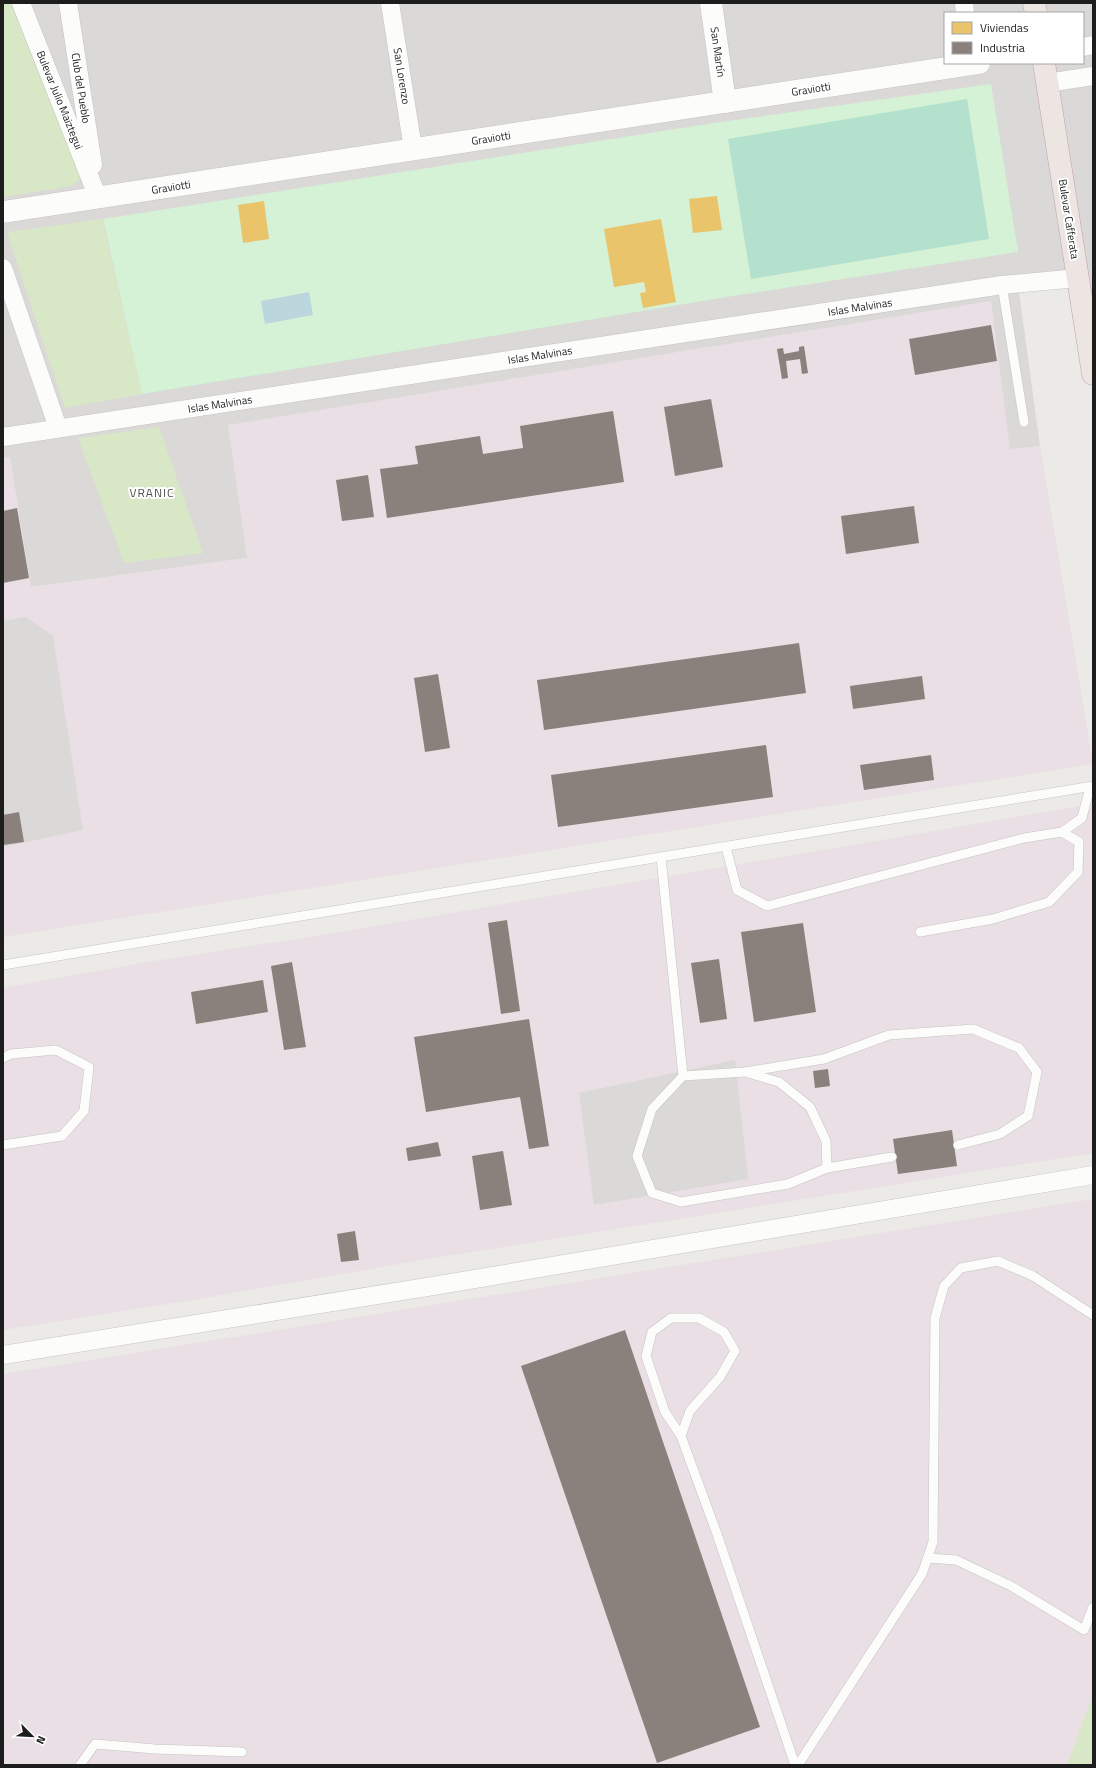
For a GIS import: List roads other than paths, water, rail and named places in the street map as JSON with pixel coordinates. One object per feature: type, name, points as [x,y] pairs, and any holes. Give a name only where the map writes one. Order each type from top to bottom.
[{"type":"highway","name":"Bulevar Cafferata","points":[[1045,73],[1093,374]]},
{"type":"street","name":"Bulevar Julio Maiztegui","points":[[21,3],[98,198]]},
{"type":"street","name":"Club del Pueblo","points":[[68,3],[98,198]]},
{"type":"street","name":"San Lorenzo","points":[[390,3],[413,149]]},
{"type":"street","name":"San Martín","points":[[711,3],[725,102]]},
{"type":"street","name":"Graviotti","points":[[3,212],[969,64]]},
{"type":"street","points":[[1045,73],[1093,76]]},
{"type":"street","points":[[3,268],[58,428]]},
{"type":"street","name":"Islas Malvinas","points":[[3,437],[1002,285],[1078,278]]},
{"type":"street","points":[[3,1355],[435,1286],[1093,1175]]},
{"type":"lane","points":[[1002,285],[1024,422]]},
{"type":"lane","points":[[3,965],[726,846],[1091,787],[1082,818],[1062,832],[1024,838],[767,906],[737,890],[726,846]]},
{"type":"lane","points":[[920,932],[993,919],[1049,902],[1078,872],[1079,842],[1062,832]]},
{"type":"lane","points":[[661,857],[684,1076]]},
{"type":"lane","points":[[892,1156],[827,1168],[788,1184],[681,1202],[652,1193],[637,1156],[652,1108],[684,1076],[744,1072],[824,1059],[889,1035],[973,1028],[1019,1048],[1037,1072],[1028,1116],[1000,1134],[958,1146]]},
{"type":"lane","points":[[3,1058],[12,1054],[56,1050],[89,1067],[84,1111],[62,1136],[3,1145]]},
{"type":"lane","points":[[744,1072],[779,1082],[810,1107],[826,1141],[827,1168]]},
{"type":"lane","points":[[798,1765],[922,1574],[933,1542],[935,1318],[944,1286],[961,1268],[998,1261],[1033,1276],[1093,1315]]},
{"type":"lane","points":[[680,1436],[690,1411],[720,1377],[735,1351],[724,1332],[699,1318],[671,1318],[652,1332],[646,1356],[665,1412],[680,1436],[717,1534],[795,1765]]},
{"type":"lane","points":[[928,1558],[956,1560],[1011,1586],[1084,1630],[1093,1607]]},
{"type":"lane","points":[[80,1765],[95,1744],[154,1749],[242,1752]]},
{"type":"water","points":[[309,292],[313,315],[265,324],[261,301]]},
{"type":"district","name":"VRANIC","points":[[152,493]]}]
